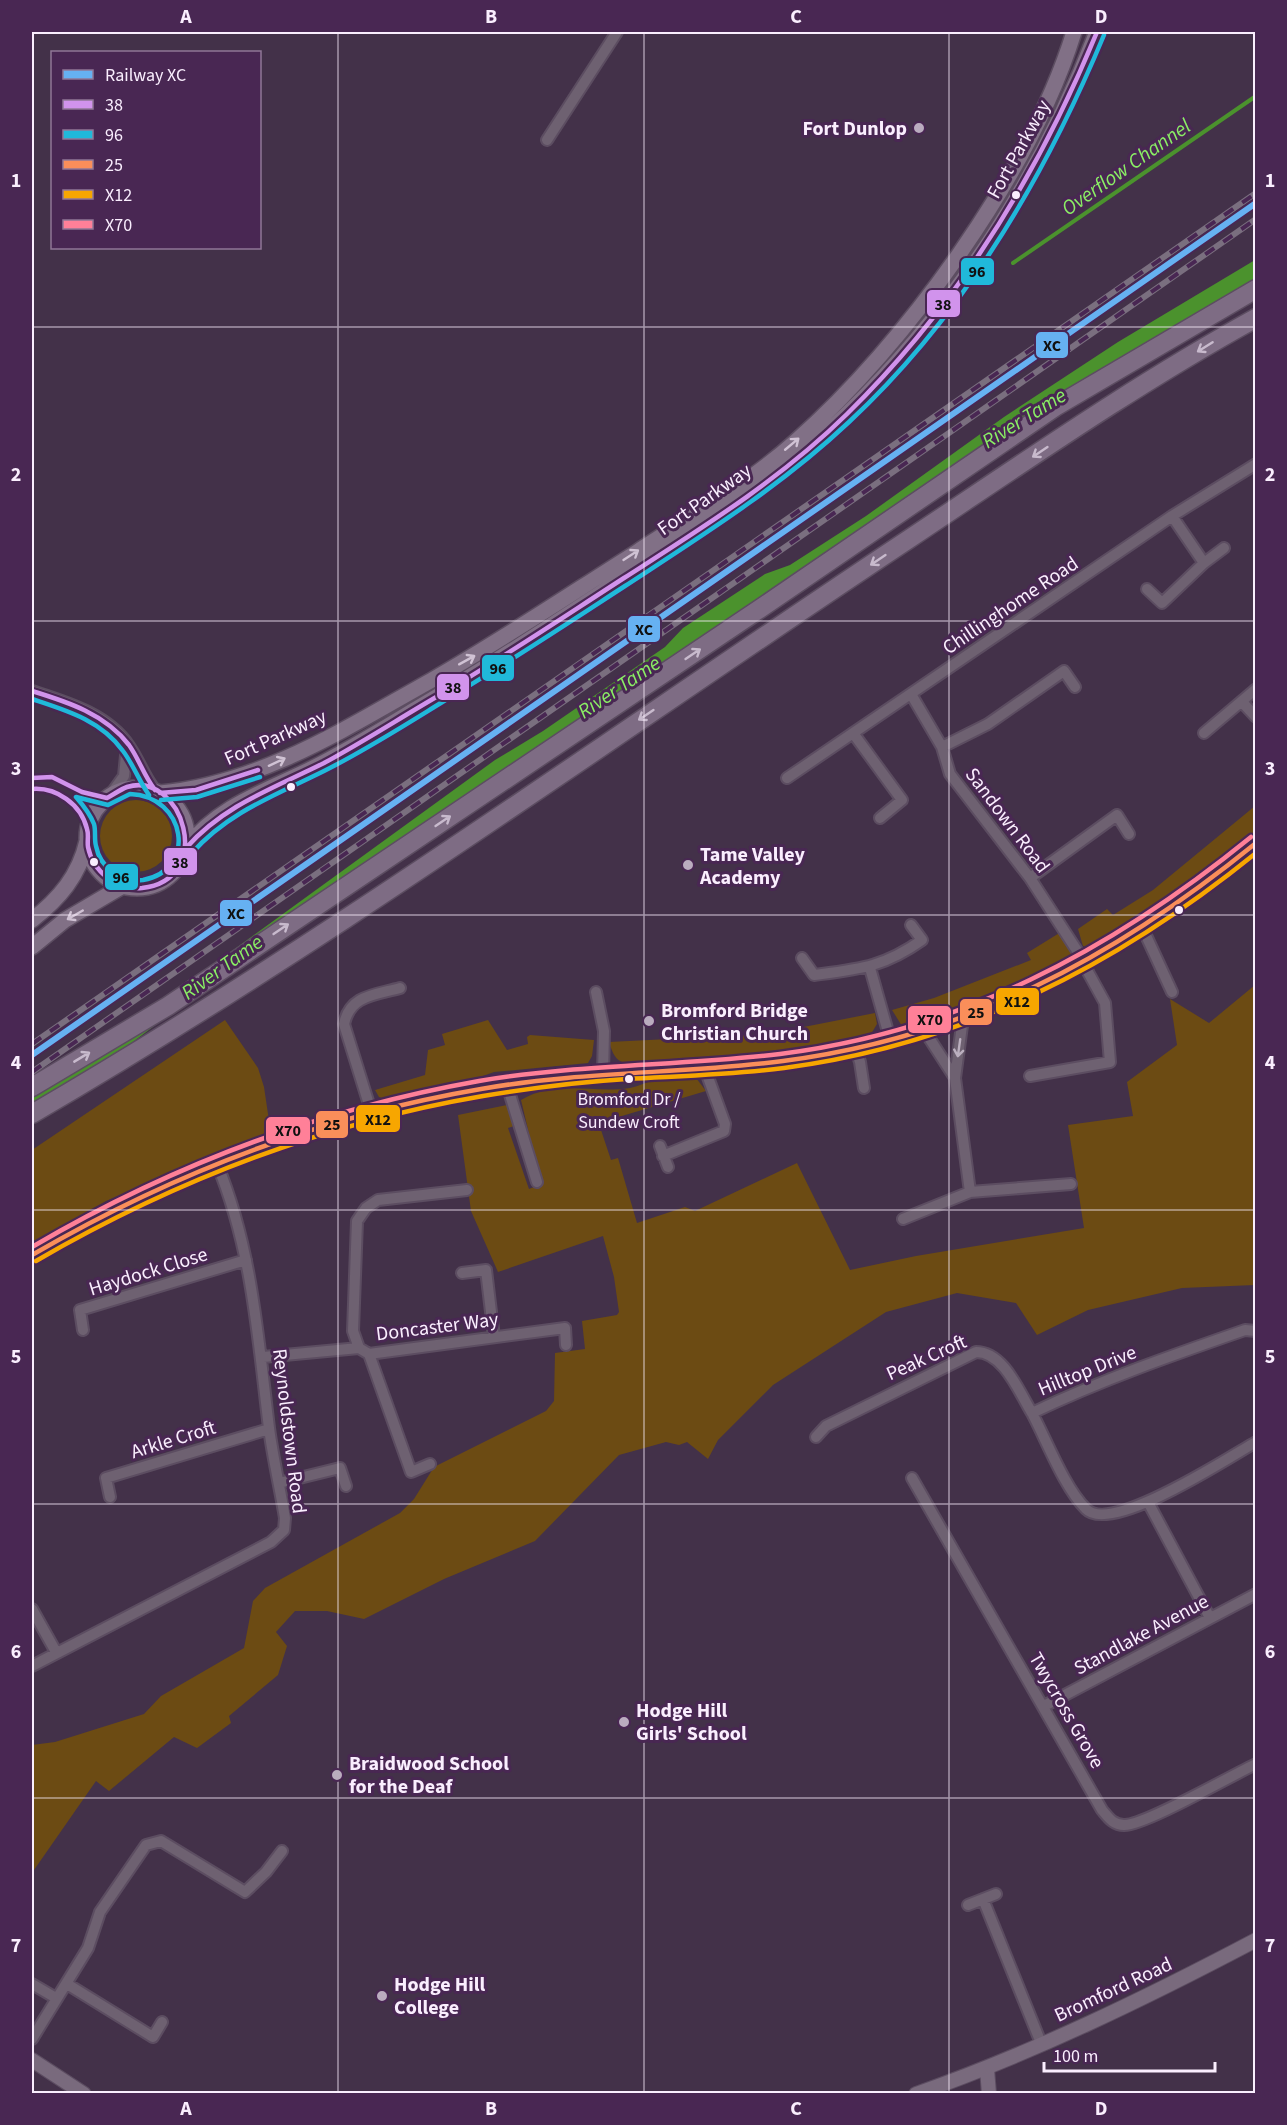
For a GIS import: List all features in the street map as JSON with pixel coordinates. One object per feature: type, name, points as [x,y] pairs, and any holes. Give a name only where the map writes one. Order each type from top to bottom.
[{"type":"highway","points":[[32,1087],[168,1006],[695,653],[1055,407],[1256,288]]},
{"type":"highway","points":[[32,1114],[183,1023],[318,936],[1074,430],[1214,341],[1256,318]]},
{"type":"main road","name":"Fort Parkway","points":[[111,794],[138,787],[158,792],[196,790],[228,781],[266,767],[351,725],[476,655],[710,504],[794,443],[870,365],[935,287],[979,224],[1037,123],[1065,62],[1074,32]]},
{"type":"main road","name":"Fort Parkway","points":[[32,947],[64,920],[122,887],[146,887],[161,882],[178,866],[186,848],[197,833],[222,811],[321,764],[396,722],[700,529],[762,486],[845,416],[886,375],[946,304],[993,237],[1055,129],[1097,32]]},
{"type":"main road","points":[[158,792],[172,801],[183,818],[187,835],[186,848]]},
{"type":"main road","points":[[32,920],[70,884],[82,859],[87,840],[87,829],[94,813],[111,794]]},
{"type":"main road","points":[[87,840],[95,866],[122,887]]},
{"type":"street","points":[[547,140],[617,32]]},
{"type":"street","name":"Chillinghome Road","points":[[787,778],[1172,516],[1256,464]]},
{"type":"street","points":[[1172,516],[1204,563]]},
{"type":"street","points":[[1148,589],[1162,603],[1204,563],[1224,548]]},
{"type":"street","points":[[942,747],[988,724],[1064,670],[1075,687]]},
{"type":"street","points":[[1204,733],[1256,689]]},
{"type":"street","points":[[32,691],[95,716],[113,727],[127,743],[158,792]]},
{"type":"street","name":"Sandown Road","points":[[911,694],[942,747],[950,774],[1030,878],[1085,963],[1105,1003],[1110,1062],[1030,1076]]},
{"type":"street","points":[[1242,702],[1256,717]]},
{"type":"street","points":[[853,734],[902,800],[880,818]]},
{"type":"street","points":[[111,794],[124,776],[128,758],[127,743]]},
{"type":"street","points":[[1030,878],[1118,815],[1129,834]]},
{"type":"street","points":[[32,1255],[106,1213],[217,1164],[289,1138],[372,1114],[533,1080],[705,1069],[788,1060],[890,1039],[963,1018],[1026,993],[1085,963],[1143,928],[1210,882],[1256,843]]},
{"type":"street","points":[[802,958],[814,975],[870,968],[900,956],[922,940],[911,925]]},
{"type":"street","points":[[1143,928],[1172,992]]},
{"type":"street","points":[[870,968],[890,1039]]},
{"type":"street","points":[[372,1114],[344,1024],[346,1011],[356,1001],[400,988]]},
{"type":"street","points":[[596,992],[604,1030],[603,1074]]},
{"type":"street","points":[[963,1018],[955,1078],[970,1192]]},
{"type":"street","points":[[924,1030],[955,1078]]},
{"type":"street","points":[[855,1047],[864,1088]]},
{"type":"street","points":[[668,1167],[662,1151],[724,1131],[725,1124],[705,1069]]},
{"type":"street","points":[[507,1085],[537,1182]]},
{"type":"street","name":"Reynoldstown Road","points":[[32,1666],[280,1536],[284,1530],[285,1518],[269,1429],[263,1357],[246,1260],[239,1224],[217,1164]]},
{"type":"street","points":[[903,1220],[970,1192],[1071,1184]]},
{"type":"street","points":[[359,1348],[353,1331],[357,1221],[366,1208],[378,1200],[467,1190]]},
{"type":"street","name":"Haydock Close","points":[[83,1330],[80,1310],[246,1260]]},
{"type":"street","points":[[462,1273],[486,1270],[494,1337]]},
{"type":"street","name":"Doncaster Way","points":[[263,1357],[359,1348],[369,1353],[564,1329],[566,1345]]},
{"type":"street","name":"Hilltop Drive","points":[[1256,1331],[1245,1330],[1179,1353],[1082,1389],[1032,1413],[1072,1489],[1087,1511],[1099,1516],[1118,1514],[1148,1502],[1256,1442]]},
{"type":"street","name":"Peak Croft","points":[[816,1437],[826,1426],[975,1352],[990,1355],[1002,1364],[1032,1413]]},
{"type":"street","points":[[369,1353],[411,1472],[430,1464]]},
{"type":"street","name":"Arkle Croft","points":[[110,1497],[106,1478],[269,1429]]},
{"type":"street","points":[[279,1484],[340,1468],[346,1486]]},
{"type":"street","name":"Twycross Grove","points":[[912,1478],[1102,1809],[1112,1822],[1123,1825],[1144,1821],[1256,1764]]},
{"type":"street","points":[[1148,1502],[1210,1618]]},
{"type":"street","name":"Standlake Avenue","points":[[1044,1706],[1256,1594]]},
{"type":"street","points":[[32,1609],[56,1653]]},
{"type":"street","points":[[32,2039],[88,1948],[100,1912],[146,1845],[161,1841],[245,1892],[266,1872],[282,1851]]},
{"type":"street","points":[[968,1905],[996,1894]]},
{"type":"street","points":[[982,1899],[1041,2043]]},
{"type":"street","name":"Bromford Road","points":[[916,2094],[987,2069],[1186,1977],[1256,1940]]},
{"type":"street","points":[[32,1984],[56,1998]]},
{"type":"street","points":[[67,1984],[153,2037],[162,2022]]},
{"type":"street","points":[[32,2060],[84,2094]]},
{"type":"street","points":[[987,2069],[989,2094]]},
{"type":"shaded area","points":[[143,800],[162,810],[170,822],[172,836],[170,850],[162,862],[150,870],[129,872],[110,862],[102,850],[100,829],[110,810],[122,802]]},
{"type":"shaded area","points":[[1255,806],[1255,831],[1185,889],[1096,950],[1083,946],[1078,929],[1107,909],[1113,915],[1153,890]]},
{"type":"shaded area","points":[[1061,932],[1073,952],[1071,961],[1064,967],[913,1025],[902,1026],[892,1010],[934,998],[1031,960],[1027,953]]},
{"type":"shaded area","points":[[1255,985],[1255,1285],[1182,1288],[1088,1310],[1037,1335],[1016,1303],[957,1293],[886,1312],[773,1385],[718,1440],[708,1459],[687,1442],[679,1445],[666,1442],[619,1455],[535,1541],[444,1579],[364,1619],[327,1611],[295,1611],[276,1632],[287,1646],[278,1675],[229,1716],[231,1723],[197,1748],[174,1737],[109,1791],[96,1781],[34,1870],[32,1869],[32,1745],[55,1742],[144,1714],[161,1696],[244,1648],[253,1601],[265,1588],[400,1513],[414,1499],[434,1467],[546,1411],[554,1401],[555,1353],[585,1349],[582,1321],[617,1315],[619,1312],[614,1277],[603,1236],[498,1272],[471,1211],[458,1115],[507,1105],[514,1126],[508,1128],[529,1189],[541,1184],[521,1100],[548,1090],[630,1088],[661,1078],[693,1074],[706,1091],[605,1121],[598,1121],[611,1160],[618,1158],[637,1223],[685,1207],[695,1211],[797,1163],[850,1270],[916,1256],[1084,1228],[1068,1125],[1133,1116],[1127,1082],[1177,1045],[1170,999],[1209,1023]]},
{"type":"shaded area","points":[[875,1013],[877,1024],[871,1034],[843,1042],[784,1053],[632,1065],[616,1058],[609,1042],[768,1034]]},
{"type":"shaded area","points":[[225,1020],[258,1068],[264,1087],[271,1134],[106,1201],[32,1243],[32,1150]]},
{"type":"shaded area","points":[[488,1020],[507,1050],[528,1044],[527,1037],[530,1035],[594,1040],[592,1056],[588,1063],[494,1072],[455,1086],[389,1101],[379,1097],[375,1090],[425,1075],[428,1050],[445,1045],[442,1034]]},
{"type":"water","name":"River Tame","points":[[1255,260],[1255,292],[1131,365],[170,1014],[32,1118],[32,1096],[495,760],[543,731],[665,647],[683,628],[765,574],[790,565],[866,516],[1004,417],[1118,342]]},
{"type":"waterway","name":"Overflow Channel","points":[[1013,263],[1256,96]]},
{"type":"railway","points":[[32,1044],[1256,193]]},
{"type":"railway","points":[[32,1072],[1256,219]]},
{"type":"rail line","name":"XC","points":[[32,1055],[1256,203]]},
{"type":"transit line","name":"38","points":[[186,848],[201,833],[233,809],[353,747],[531,638],[740,502],[822,438],[887,372],[925,328],[991,236],[1049,137],[1097,32]]},
{"type":"transit line","name":"96","points":[[192,853],[221,826],[237,815],[370,746],[558,630],[683,548],[769,489],[849,422],[891,381],[929,337],[997,242],[1055,141],[1104,35]]},
{"type":"transit line","name":"38","points":[[32,691],[85,710],[109,725],[129,745],[155,790]]},
{"type":"transit line","name":"96","points":[[32,699],[82,718],[104,731],[127,756],[149,795]]},
{"type":"transit line","name":"38","points":[[160,793],[196,790],[258,770]]},
{"type":"transit line","name":"38","points":[[32,778],[52,777],[82,792],[107,798],[127,787],[147,786],[163,794],[176,809],[183,828],[185,848],[179,866],[165,880],[142,888],[133,888],[115,882],[95,864],[88,847],[88,831],[84,820],[73,805],[58,794],[32,789]]},
{"type":"transit line","name":"96","points":[[161,800],[197,797],[260,777]]},
{"type":"transit line","name":"96","points":[[130,794],[149,798],[163,807],[173,819],[178,834],[178,849],[172,863],[161,874],[143,880],[120,876],[102,861],[96,846],[94,824],[76,797],[108,805],[130,794]]},
{"type":"transit line","name":"X70","points":[[32,1247],[84,1218],[192,1166],[305,1124],[362,1107],[420,1093],[517,1075],[780,1054],[847,1043],[910,1026],[972,1005],[1031,979],[1089,949],[1198,878],[1251,837]]},
{"type":"transit line","name":"25","points":[[32,1255],[138,1199],[193,1174],[306,1132],[363,1115],[422,1101],[519,1083],[783,1061],[850,1050],[914,1033],[976,1012],[1035,987],[1092,957],[1148,923],[1256,843]]},
{"type":"transit line","name":"X12","points":[[36,1261],[88,1232],[196,1181],[309,1139],[366,1122],[424,1108],[519,1090],[609,1080],[725,1074],[784,1068],[850,1057],[914,1040],[976,1019],[1035,994],[1093,964],[1203,894],[1256,853]]},
{"type":"place","name":"Fort Dunlop","points":[[919,128]]},
{"type":"place","name":"Tame Valley Academy","points":[[688,865]]},
{"type":"place","name":"Bromford Bridge Christian Church","points":[[649,1021]]},
{"type":"place","name":"Bromford Dr / Sundew Croft","points":[[629,1079]]},
{"type":"place","name":"Hodge Hill Girls' School","points":[[624,1722]]},
{"type":"place","name":"Braidwood School for the Deaf","points":[[337,1775]]},
{"type":"place","name":"Hodge Hill College","points":[[382,1996]]}]
